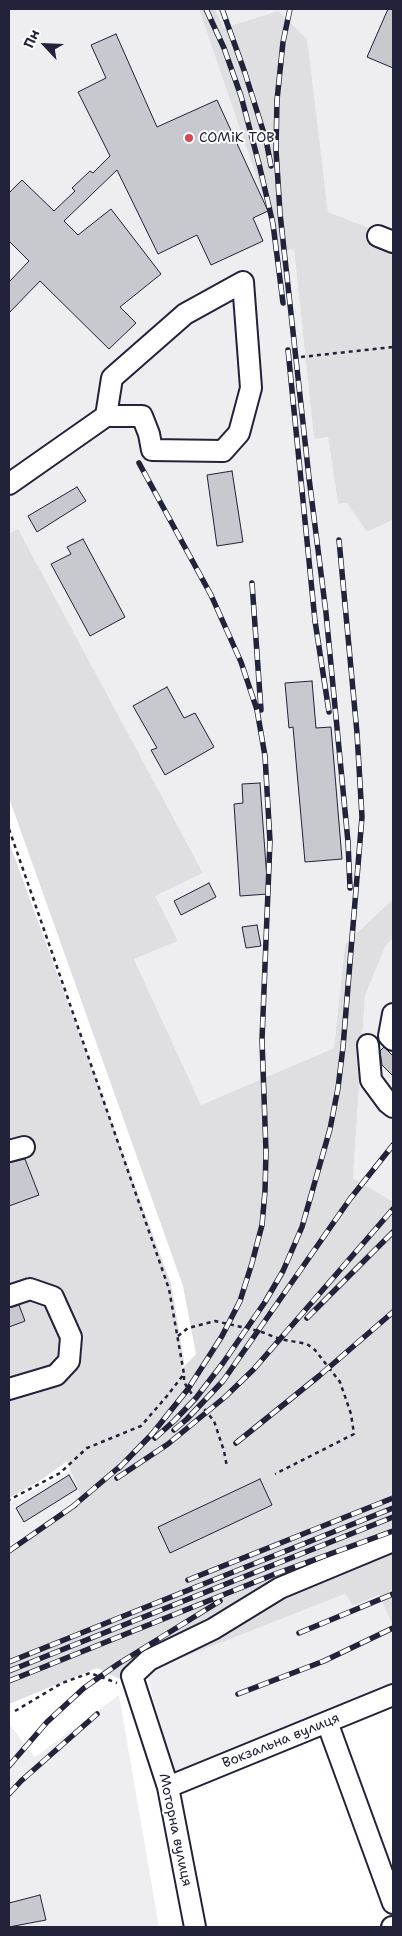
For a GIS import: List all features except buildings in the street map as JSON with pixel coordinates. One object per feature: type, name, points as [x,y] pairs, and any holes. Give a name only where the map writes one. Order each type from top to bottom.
[{"type":"street","points":[[9,484],[106,416],[142,416],[149,434],[152,450],[223,451],[239,433],[251,388],[243,282],[185,314],[112,378],[106,416]]},
{"type":"street","points":[[393,1014],[389,1036],[393,1040]]},
{"type":"street","points":[[368,1045],[371,1080],[393,1107]]},
{"type":"street","points":[[9,1296],[30,1289],[53,1297],[71,1337],[69,1360],[56,1375],[9,1389]]},
{"type":"street","points":[[132,1676],[150,1660],[213,1628],[280,1588],[393,1541]]},
{"type":"street","name":"Моторна вулиця","points":[[132,1676],[168,1787],[195,1927]]},
{"type":"street","name":"Вокзальна вулиця","points":[[168,1787],[393,1695]]},
{"type":"street","points":[[327,1722],[393,1903]]},
{"type":"path","points":[[301,357],[393,347]]},
{"type":"path","points":[[9,829],[169,1289],[184,1382],[214,1421],[227,1466]]},
{"type":"path","points":[[178,1336],[188,1328],[215,1321],[259,1330],[280,1339],[307,1344],[315,1350],[340,1382],[351,1414],[354,1434],[275,1474]]},
{"type":"path","points":[[9,1500],[60,1473],[87,1448],[141,1426],[184,1374]]},
{"type":"path","points":[[15,1711],[62,1683],[90,1673],[119,1683],[132,1676]]},
{"type":"shaded area","points":[[9,9],[199,9],[268,211],[273,251],[294,249],[314,439],[328,437],[338,504],[347,503],[367,532],[393,520],[393,899],[345,944],[334,1048],[201,1105],[134,959],[178,941],[154,896],[203,873],[18,530],[9,534]]},
{"type":"shaded area","points":[[199,9],[215,9],[224,28],[278,11],[307,39],[328,212],[393,237],[393,520],[367,532],[347,503],[338,504],[328,437],[314,439],[294,249],[273,252],[268,211]]},
{"type":"shaded area","points":[[215,9],[393,9],[393,237],[328,212],[306,39],[278,11],[224,28]]},
{"type":"shaded area","points":[[18,529],[203,873],[155,896],[178,941],[134,959],[201,1105],[334,1048],[345,944],[393,899],[393,938],[385,947],[365,996],[353,1178],[393,1202],[393,1626],[379,1595],[353,1606],[345,1594],[146,1672],[141,1670],[119,1679],[97,1668],[9,1704],[9,1548],[81,1497],[67,1461],[41,1480],[9,1498],[9,842],[171,1284],[184,1360],[181,1370],[196,1354],[183,1286],[9,798],[9,534]]},
{"type":"shaded area","points":[[393,938],[393,1203],[353,1178],[365,996],[385,947]]},
{"type":"shaded area","points":[[71,1471],[81,1498],[9,1548],[9,1503]]},
{"type":"shaded area","points":[[345,1594],[353,1606],[379,1595],[393,1626],[393,1691],[175,1778],[146,1672]]},
{"type":"shaded area","points":[[119,1695],[159,1927],[9,1927],[9,1724],[35,1757]]},
{"type":"railway","points":[[206,9],[224,48],[241,96],[260,168],[273,224],[283,303]]},
{"type":"railway","points":[[222,9],[266,140],[271,166]]},
{"type":"railway","points":[[290,9],[283,42],[277,100],[276,150],[280,213],[326,613],[348,842],[350,888]]},
{"type":"railway","points":[[288,350],[315,621],[329,712]]},
{"type":"railway","points":[[119,1468],[152,1434],[188,1389],[222,1336],[240,1301],[262,1225],[266,1152],[262,1040],[270,841],[265,756],[257,710],[241,662],[211,595],[139,463]]},
{"type":"railway","points":[[155,1438],[196,1398],[223,1363],[265,1302],[283,1271],[302,1227],[330,1129],[343,1047],[362,817],[357,733],[339,540]]},
{"type":"railway","points":[[252,583],[261,710]]},
{"type":"railway","points":[[174,1430],[223,1381],[350,1199],[393,1145]]},
{"type":"railway","points":[[117,1478],[168,1444],[225,1397],[254,1369],[393,1209]]},
{"type":"railway","points":[[307,1318],[393,1232]]},
{"type":"railway","points":[[236,1443],[319,1376],[393,1312]]},
{"type":"railway","points":[[71,1508],[124,1463]]},
{"type":"railway","points":[[188,1580],[393,1498]]},
{"type":"railway","points":[[9,1551],[75,1505]]},
{"type":"railway","points":[[9,1662],[393,1508]]},
{"type":"railway","points":[[9,1671],[393,1517]]},
{"type":"railway","points":[[9,1681],[275,1574],[393,1531]]},
{"type":"railway","points":[[299,1633],[393,1594]]},
{"type":"railway","points":[[9,1766],[47,1722],[84,1688],[118,1664],[220,1601]]},
{"type":"railway","points":[[238,1694],[324,1661],[393,1628]]},
{"type":"railway","points":[[9,1794],[21,1781],[97,1714]]},
{"type":"place","name":"СОМіК ТОВ","points":[[189,138]]}]
